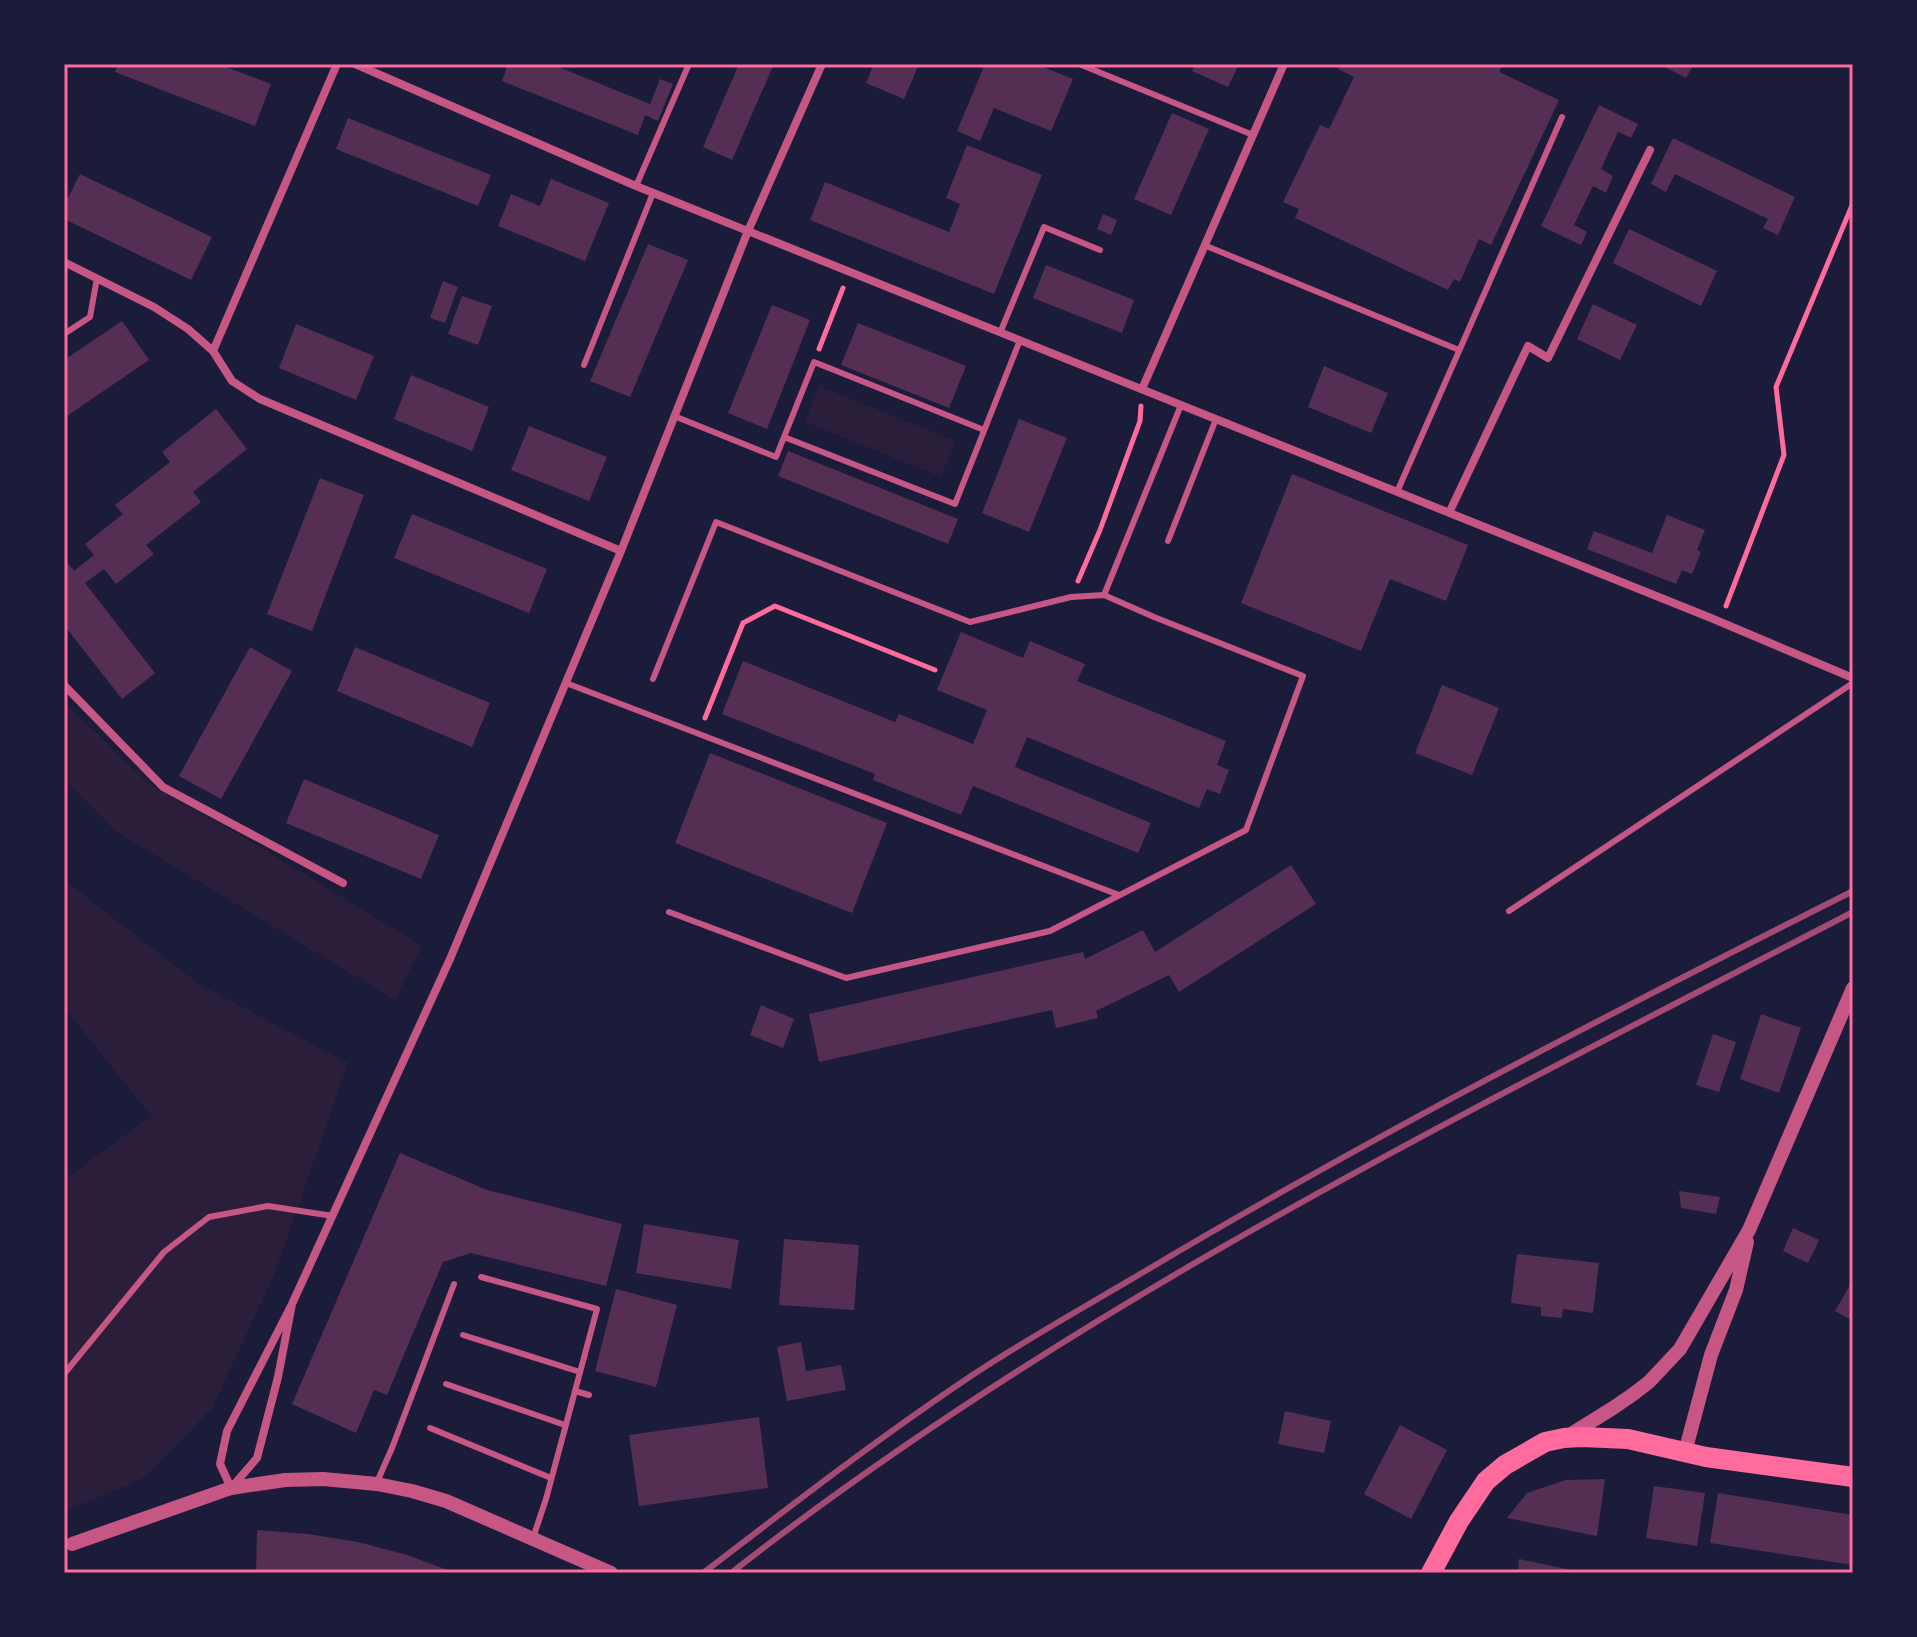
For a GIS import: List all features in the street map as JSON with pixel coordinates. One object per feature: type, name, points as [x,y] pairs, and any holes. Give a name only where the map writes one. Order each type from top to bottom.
[{"type":"main road","points":[[1431,1573],[1459,1521],[1486,1481],[1525,1451],[1545,1442],[1564,1438],[1628,1439],[1777,1468],[1853,1477]]},
{"type":"street","points":[[213,351],[337,64]]},
{"type":"street","points":[[355,64],[636,186],[1720,622],[1853,681]]},
{"type":"street","points":[[231,1488],[220,1464],[227,1431],[292,1304],[450,959],[621,551],[748,231],[822,64]]},
{"type":"street","points":[[1142,389],[1284,64]]},
{"type":"street","points":[[1449,513],[1528,346],[1548,358],[1650,150]]},
{"type":"street","points":[[64,262],[154,307],[188,329],[213,351],[232,381],[260,399],[621,551]]},
{"type":"street","points":[[64,685],[163,787],[343,883]]},
{"type":"street","points":[[1564,1438],[1649,1382],[1680,1349],[1749,1230],[1853,988]]},
{"type":"street","points":[[1685,1452],[1711,1355],[1736,1290],[1749,1230]]},
{"type":"street","points":[[231,1488],[257,1458],[278,1377],[292,1304]]},
{"type":"street","points":[[72,1544],[231,1488],[285,1480],[323,1479],[377,1484],[446,1501],[611,1573]]},
{"type":"lane","points":[[636,186],[689,64]]},
{"type":"lane","points":[[1079,64],[1253,135]]},
{"type":"lane","points":[[1397,492],[1562,117]]},
{"type":"lane","points":[[584,365],[653,193]]},
{"type":"lane","points":[[1000,333],[1044,227],[1100,250]]},
{"type":"lane","points":[[1204,245],[1459,350]]},
{"type":"lane","points":[[64,334],[90,317],[97,278]]},
{"type":"lane","points":[[784,437],[955,504],[1020,340]]},
{"type":"lane","points":[[674,416],[776,457],[814,362],[984,430]]},
{"type":"lane","points":[[1104,595],[1181,405]]},
{"type":"lane","points":[[1168,541],[1216,419]]},
{"type":"lane","points":[[653,679],[716,522],[970,622],[1071,597],[1104,595],[1303,676],[1246,830],[1050,931],[846,978],[669,912]]},
{"type":"lane","points":[[1509,911],[1853,681]]},
{"type":"lane","points":[[566,683],[1120,895]]},
{"type":"lane","points":[[64,1374],[164,1252],[209,1217],[268,1206],[333,1216]]},
{"type":"lane","points":[[481,1277],[597,1309],[533,1538]]},
{"type":"lane","points":[[377,1484],[454,1284]]},
{"type":"lane","points":[[463,1335],[580,1372]]},
{"type":"lane","points":[[446,1384],[565,1425]]},
{"type":"lane","points":[[575,1391],[589,1395]]},
{"type":"lane","points":[[430,1428],[551,1478]]},
{"type":"path","points":[[1720,622],[1784,455],[1776,387],[1853,203]]},
{"type":"path","points":[[814,362],[850,272]]},
{"type":"path","points":[[1071,597],[1100,530],[1140,421],[1142,389]]},
{"type":"path","points":[[699,734],[743,623],[775,606],[935,670]]},
{"type":"shaded area","points":[[819,386],[956,441],[941,477],[805,422]]},
{"type":"shaded area","points":[[64,702],[150,785],[242,836],[422,946],[395,1000],[115,831],[64,779]]},
{"type":"shaded area","points":[[64,880],[199,984],[348,1063],[275,1273],[212,1408],[146,1477],[64,1512],[64,1180],[151,1116],[64,1007]]},
{"type":"building","points":[[118,64],[218,64],[271,84],[255,126],[115,72]]},
{"type":"building","points":[[508,64],[551,64],[650,104],[660,79],[673,84],[658,121],[645,115],[638,135],[502,81]]},
{"type":"building","points":[[739,64],[774,64],[732,160],[703,147]]},
{"type":"building","points":[[874,64],[919,64],[904,99],[866,83]]},
{"type":"building","points":[[985,64],[1036,64],[1073,79],[1051,131],[994,108],[980,141],[957,131]]},
{"type":"building","points":[[1196,64],[1239,64],[1228,87],[1192,71]]},
{"type":"building","points":[[1340,64],[1503,64],[1499,72],[1559,100],[1491,245],[1479,239],[1460,282],[1454,279],[1448,290],[1295,218],[1299,209],[1283,202],[1320,125],[1329,129],[1354,77],[1338,69]]},
{"type":"building","points":[[1659,64],[1694,64],[1686,78]]},
{"type":"building","points":[[1599,105],[1638,124],[1631,138],[1618,132],[1601,169],[1613,176],[1606,193],[1593,186],[1574,225],[1587,232],[1581,245],[1541,226]]},
{"type":"building","points":[[1172,113],[1209,129],[1171,215],[1134,199]]},
{"type":"building","points":[[348,118],[491,175],[478,206],[336,149]]},
{"type":"building","points":[[1673,138],[1795,197],[1778,235],[1763,228],[1768,219],[1675,174],[1666,192],[1651,184]]},
{"type":"building","points":[[967,145],[1042,175],[994,294],[810,220],[825,182],[949,232],[960,204],[946,198]]},
{"type":"building","points":[[80,174],[212,237],[191,280],[64,219],[64,206]]},
{"type":"building","points":[[551,179],[609,203],[585,261],[498,226],[511,194],[540,206]]},
{"type":"building","points":[[1103,214],[1117,220],[1111,235],[1097,229]]},
{"type":"building","points":[[1629,229],[1717,271],[1701,306],[1613,263]]},
{"type":"building","points":[[648,244],[688,260],[630,397],[590,381]]},
{"type":"building","points":[[1046,265],[1134,300],[1122,333],[1033,298]]},
{"type":"building","points":[[443,281],[458,287],[445,323],[430,318]]},
{"type":"building","points":[[462,296],[492,306],[478,345],[448,334]]},
{"type":"building","points":[[1593,304],[1637,325],[1620,360],[1577,339]]},
{"type":"building","points":[[772,305],[810,320],[767,429],[728,413]]},
{"type":"building","points":[[122,321],[149,360],[64,418],[64,360]]},
{"type":"building","points":[[858,323],[966,366],[949,408],[841,365]]},
{"type":"building","points":[[296,324],[374,356],[356,400],[279,368]]},
{"type":"building","points":[[1324,366],[1388,393],[1371,433],[1308,407]]},
{"type":"building","points":[[411,375],[489,407],[472,451],[394,419]]},
{"type":"building","points":[[216,409],[247,449],[193,492],[201,502],[146,545],[154,554],[116,584],[104,569],[85,583],[155,673],[122,699],[64,625],[64,558],[74,571],[94,555],[85,544],[123,514],[115,505],[170,462],[162,452]]},
{"type":"building","points":[[1019,419],[1067,438],[1029,532],[982,513]]},
{"type":"building","points":[[529,426],[607,457],[589,501],[511,470]]},
{"type":"building","points":[[788,451],[958,519],[948,544],[778,476]]},
{"type":"building","points":[[1292,474],[1468,545],[1446,601],[1390,579],[1361,651],[1241,603]]},
{"type":"building","points":[[320,478],[364,495],[312,631],[267,614]]},
{"type":"building","points":[[412,514],[547,569],[529,613],[394,558]]},
{"type":"building","points":[[1667,515],[1705,530],[1692,574],[1682,570],[1676,584],[1587,549],[1594,531],[1652,553]]},
{"type":"building","points":[[961,632],[1023,658],[1030,641],[1085,664],[1077,681],[1226,741],[1217,765],[1229,770],[1220,794],[1207,789],[1199,808],[1027,737],[1015,767],[1151,823],[1138,853],[973,786],[961,815],[873,780],[875,774],[722,714],[743,661],[895,722],[899,714],[973,744],[987,710],[937,690]]},
{"type":"building","points":[[250,647],[292,671],[221,799],[179,776]]},
{"type":"building","points":[[355,647],[490,703],[472,747],[337,691]]},
{"type":"building","points":[[1442,685],[1499,708],[1472,775],[1415,753]]},
{"type":"building","points":[[710,753],[887,823],[852,913],[675,843]]},
{"type":"building","points":[[304,779],[439,835],[421,879],[286,823]]},
{"type":"building","points":[[1291,865],[1316,904],[1179,992],[1169,975],[1096,1011],[1098,1018],[1056,1028],[1052,1010],[819,1062],[809,1014],[1083,952],[1085,959],[1143,930],[1155,952]]},
{"type":"building","points":[[761,1005],[794,1019],[783,1048],[750,1035]]},
{"type":"building","points":[[1761,1014],[1801,1028],[1779,1093],[1740,1079]]},
{"type":"building","points":[[1713,1034],[1736,1042],[1719,1092],[1696,1085]]},
{"type":"building","points":[[400,1153],[487,1190],[622,1224],[606,1286],[471,1253],[443,1262],[387,1395],[374,1390],[356,1433],[292,1404]]},
{"type":"building","points":[[1679,1191],[1720,1197],[1716,1214],[1681,1208]]},
{"type":"building","points":[[644,1224],[739,1240],[731,1289],[636,1273]]},
{"type":"building","points":[[1793,1228],[1819,1240],[1808,1263],[1783,1251]]},
{"type":"building","points":[[784,1239],[859,1245],[854,1310],[779,1305]]},
{"type":"building","points":[[1517,1254],[1599,1263],[1593,1313],[1563,1309],[1562,1318],[1541,1316],[1541,1307],[1511,1303]]},
{"type":"building","points":[[1853,1280],[1853,1321],[1835,1311]]},
{"type":"building","points":[[616,1289],[677,1305],[656,1387],[595,1371]]},
{"type":"building","points":[[801,1342],[806,1371],[841,1365],[846,1390],[787,1401],[777,1347]]},
{"type":"building","points":[[1285,1411],[1331,1421],[1324,1453],[1278,1444]]},
{"type":"building","points":[[759,1417],[768,1488],[639,1506],[629,1435]]},
{"type":"building","points":[[1400,1425],[1447,1450],[1411,1519],[1364,1494]]},
{"type":"building","points":[[1605,1479],[1597,1536],[1507,1518],[1527,1493],[1566,1480]]},
{"type":"building","points":[[1654,1486],[1705,1493],[1697,1546],[1646,1538]]},
{"type":"building","points":[[1718,1493],[1853,1515],[1853,1565],[1710,1543]]},
{"type":"building","points":[[257,1530],[358,1542],[456,1573],[256,1573]]},
{"type":"building","points":[[1519,1559],[1571,1570],[1570,1573],[1518,1573]]},
{"type":"railway","points":[[703,1573],[905,1422],[1038,1334],[1234,1219],[1409,1122],[1853,891]]},
{"type":"railway","points":[[731,1573],[862,1476],[997,1384],[1135,1298],[1419,1138],[1853,912]]}]
